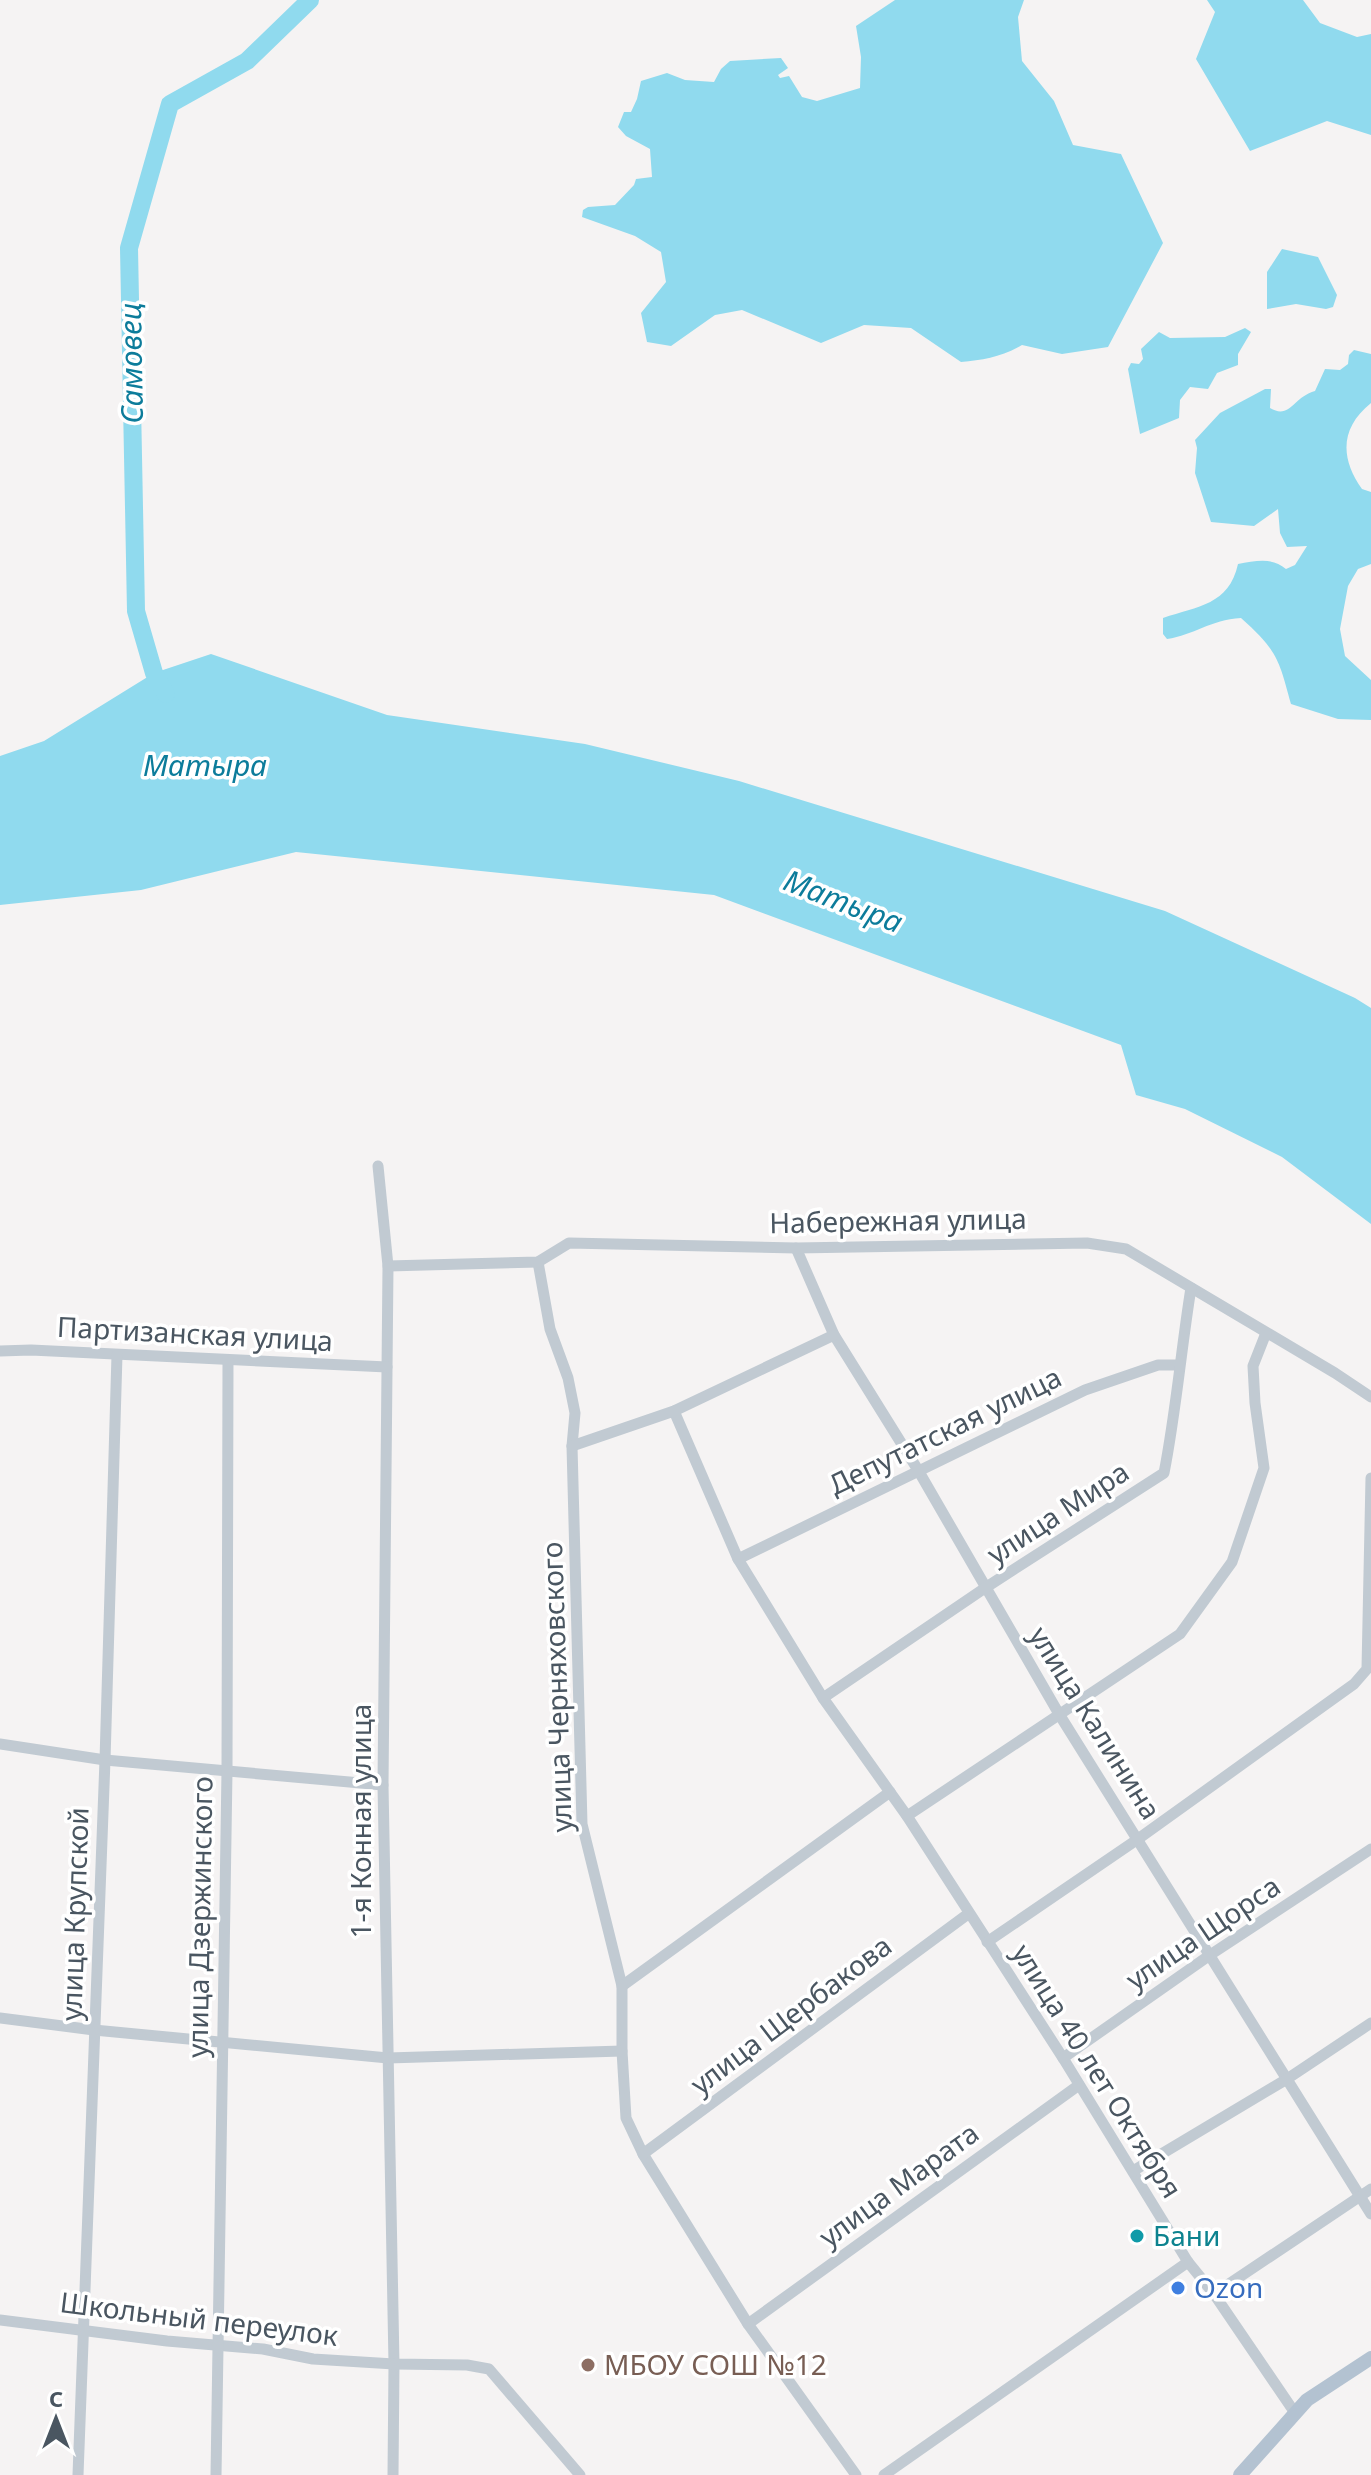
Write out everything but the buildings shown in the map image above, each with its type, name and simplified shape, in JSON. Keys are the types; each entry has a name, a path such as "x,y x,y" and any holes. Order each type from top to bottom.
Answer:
{"main road":[{"path":"1240,2475 1307,2400 1371,2358"}],"street":[{"name":"1-я Конная улица","path":"378,1166 388,1266 383,1785 394,2364 393,2475"},
{"name":"Набережная улица","path":"388,1266 538,1262 569,1243 796,1248 1087,1243 1126,1249 1371,1397"},
{"name":"улица Калинина","path":"796,1248 834,1335 918,1470 1059,1714 1371,2214"},
{"name":"улица Черняховского","path":"538,1262 550,1329 568,1378 575,1413 572,1446 582,1824 622,1986 626,2118 643,2154 748,2324 856,2475"},
{"name":"улица Мира","path":"823,1698 985,1588 1164,1473 1175,1420 1179,1365 1191,1288"},
{"path":"907,1816 1180,1634 1232,1562 1264,1468 1253,1366 1266,1333"},
{"path":"572,1446 674,1411 834,1335"},
{"name":"Партизанская улица","path":"0,1351 387,1367"},
{"name":"улица Крупской","path":"78,2475 117,1355"},
{"name":"улица Дзержинского","path":"216,2475 227,1771 228,1360"},
{"name":"Депутатская улица","path":"738,1559 1085,1390 1158,1365 1179,1365"},
{"name":"улица 40 лет Октября","path":"674,1411 738,1559 823,1698 907,1816 1063,2058 1188,2262 1214,2294 1295,2413"},
{"path":"987,1942 1138,1839 1369,1674 1371,1478"},
{"path":"0,1744 105,1760 383,1785"},
{"path":"622,1986 890,1792"},
{"name":"улица Щорса","path":"1063,2058 1210,1955 1371,1849"},
{"name":"улица Щербакова","path":"643,2154 968,1914"},
{"path":"0,2018 388,2058 622,2051"},
{"path":"1133,2171 1287,2079 1371,2023"},
{"name":"улица Марата","path":"748,2324 1079,2085"},
{"path":"1214,2294 1371,2189"},
{"path":"884,2475 1188,2262"},
{"name":"Школьный переулок","path":"0,2320 216,2344 313,2359 467,2365 489,2369 580,2475"}],"water":[{"path":"895,0 1024,0 1018,17 1022,61 1054,101 1073,145 1121,154 1163,243 1108,347 1062,354 1022,345 992,357 961,362 911,328 864,325 821,343 742,310 715,315 671,346 647,342 641,313 666,282 661,252 635,236 582,217 583,210 588,207 615,205 636,179 652,177 650,149 626,136 618,127 624,112 631,112 641,81 667,73 685,80 714,82 730,61 781,58 788,68 778,75 780,78 789,76 802,97 817,101 860,88 861,57 856,26"},
{"path":"1207,0 1303,0 1320,23 1357,37 1371,34 1371,135 1327,121 1250,151 1196,59 1215,12"},
{"path":"1282,249 1318,257 1337,295 1333,307 1326,309 1296,304 1267,309 1267,272"},
{"path":"1245,328 1251,332 1238,354 1238,365 1217,373 1208,389 1190,387 1180,400 1179,418 1140,434 1128,369 1131,363 1139,364 1143,359 1141,349 1159,332 1170,338 1225,337"},
{"path":"1354,350 1371,354 1371,403 1353,423 1347,455 1362,489 1371,492 1371,564 1358,569 1348,586 1340,629 1345,656 1371,680 1371,720 1338,719 1291,704 1275,656 1241,618 1177,637 1167,639 1163,634 1163,618 1220,596 1234,578 1238,564 1269,561 1286,569 1295,565 1307,546 1287,547 1280,533 1278,509 1254,526 1211,522 1195,473 1195,440 1220,413 1265,389 1271,389 1270,408 1277,411 1287,409 1315,391 1325,369 1340,370 1348,364 1349,355"},
{"name":"Матыра","path":"211,654 387,715 585,744 739,781 1165,911 1355,998 1371,1008 1371,1224 1282,1157 1185,1109 1136,1095 1121,1045 714,895 296,852 141,890 0,905 0,756 44,741 154,673"}],"waterway":[{"name":"Самовец","path":"166,694 154,673 136,611 129,248 170,104 247,61 310,0"}],"place":[{"name":"Бани","path":"1137,2236"},
{"name":"Ozon","path":"1178,2288"},
{"name":"МБОУ СОШ №12","path":"588,2365"}]}
